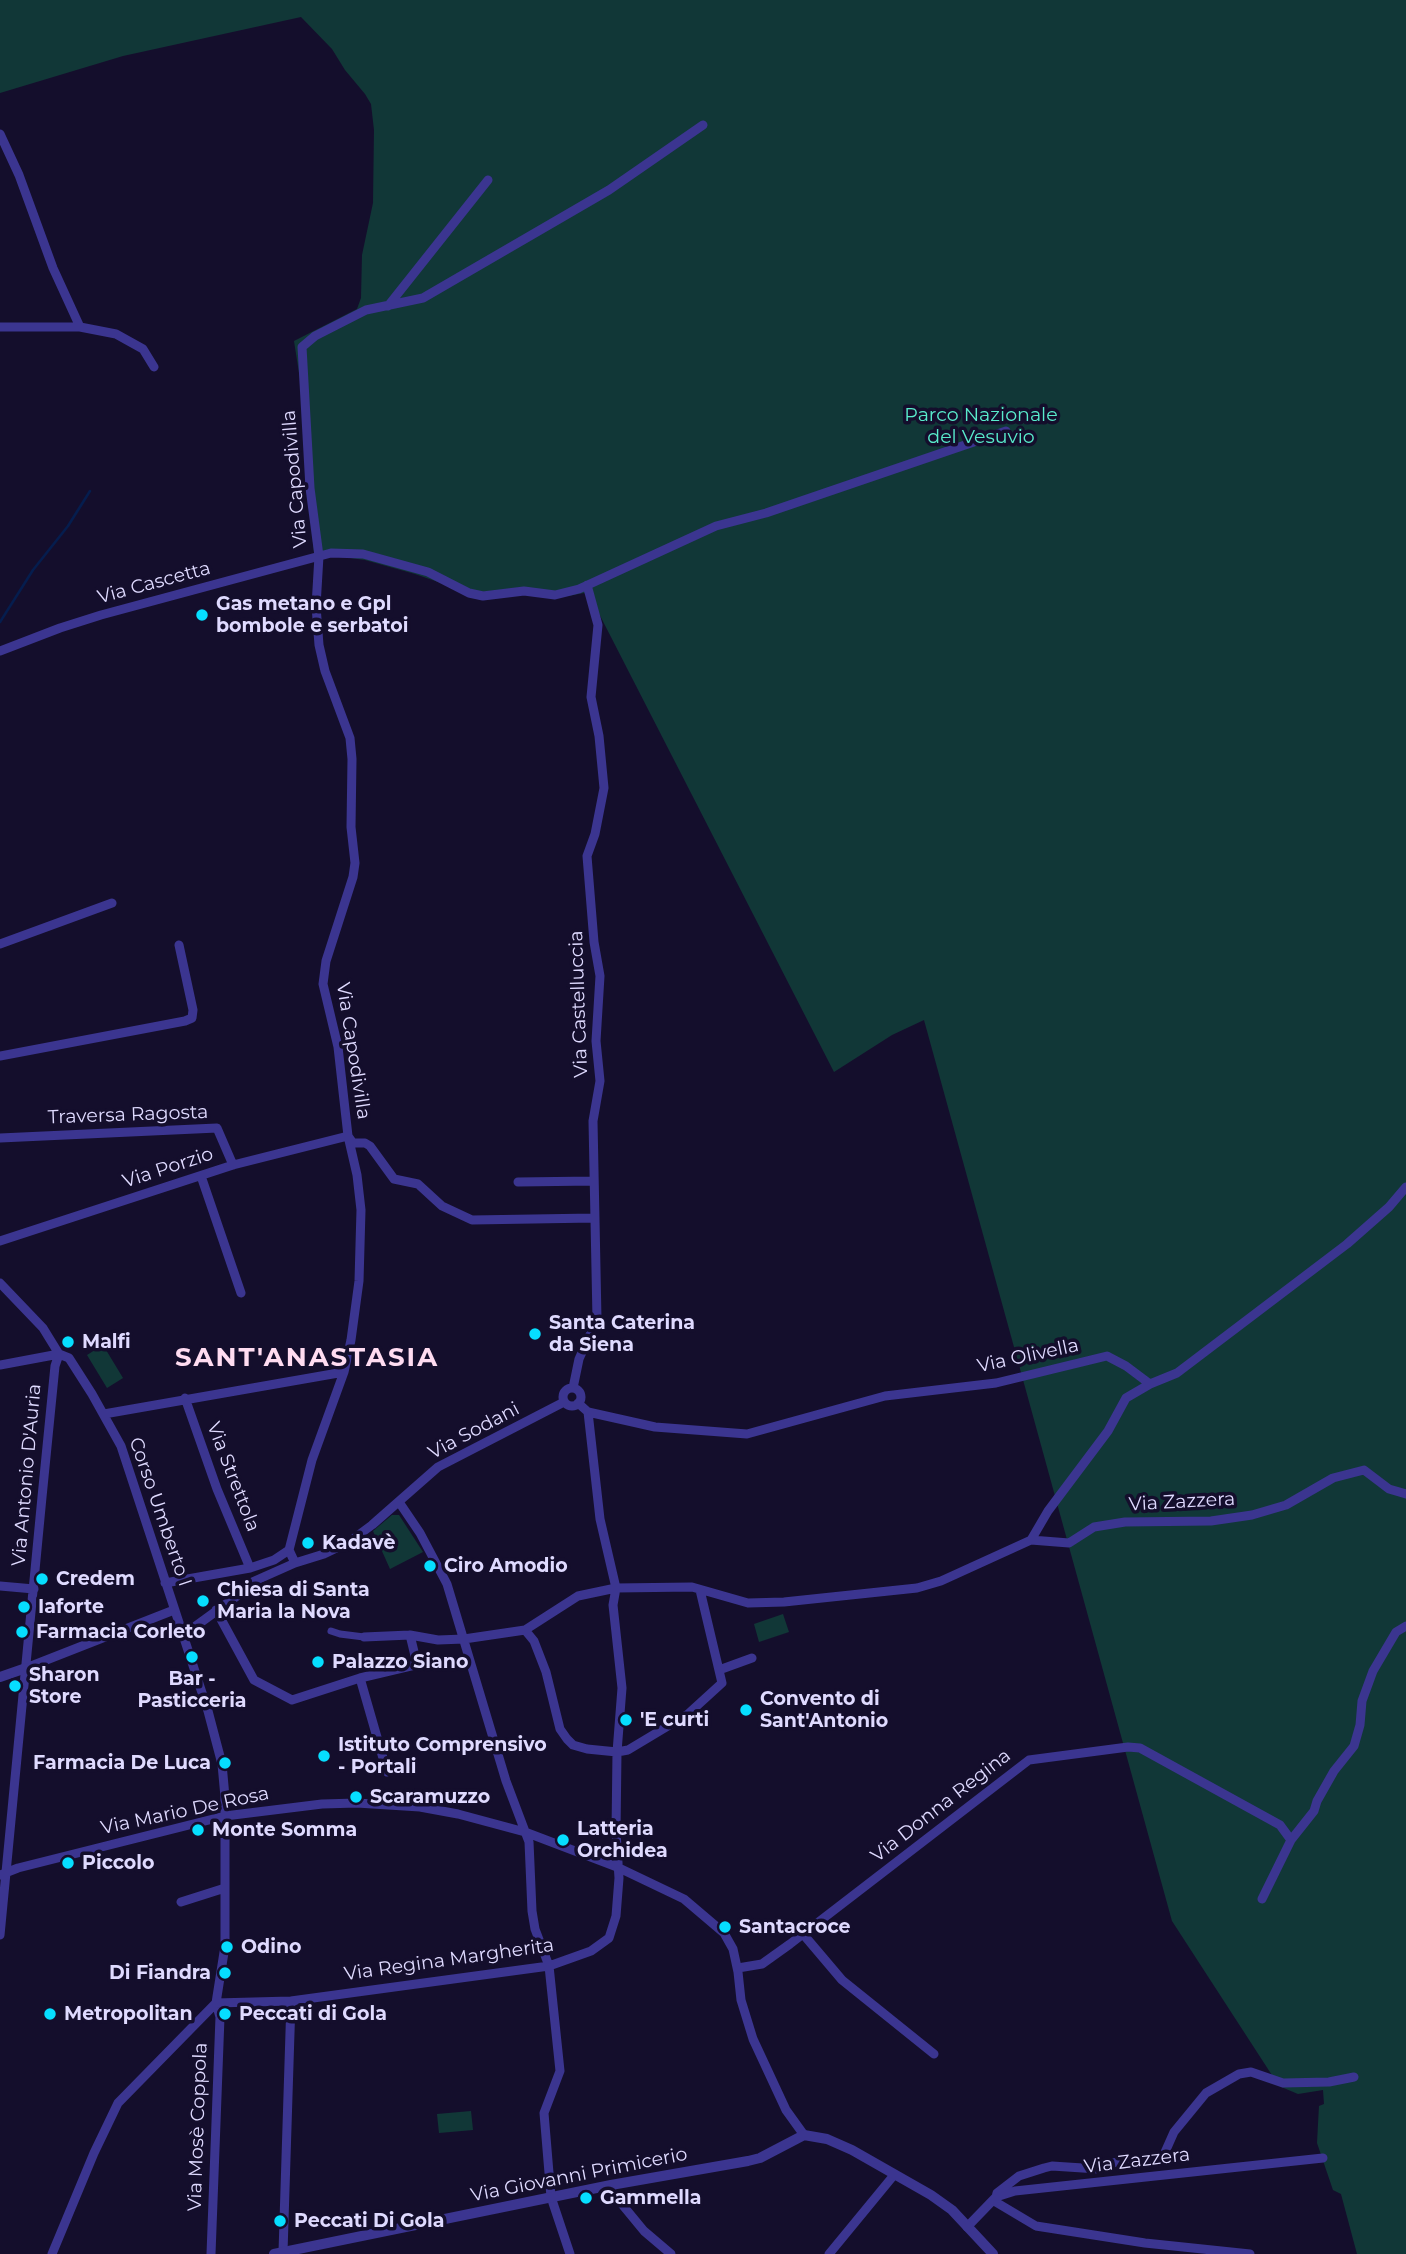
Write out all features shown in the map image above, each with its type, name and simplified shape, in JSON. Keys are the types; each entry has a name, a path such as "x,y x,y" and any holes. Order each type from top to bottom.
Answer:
{"street":[{"path":"388,306 424,298 484,264 541,228 553,224 576,207 609,190 703,125"},
{"path":"0,134 80,327"},
{"path":"388,306 488,180"},
{"name":"Via Capodivilla","path":"289,1550 312,1460 344,1372 353,1330 361,1249 360,1198 355,1160 348,1136 338,1047 326,1003 323,976 333,934 354,877 352,759 350,738 325,671 319,645 316,606 319,556 310,488 302,347 315,336 366,310 388,306"},
{"path":"0,327 80,327 116,334 143,349 154,367"},
{"name":"Via Cascetta","path":"0,651 70,625 331,553 363,554 428,572 469,593 483,596 524,591 555,595 587,585 716,526 766,513 1006,431"},
{"name":"Via Castelluccia","path":"573,1388 579,1359 597,1319 593,1121 600,1081 596,1041 600,976 594,942 587,856 595,834 604,788 598,723 591,697 598,625 587,585"},
{"path":"0,944 112,903"},
{"path":"0,1056 192,1018 193,1010 179,945"},
{"name":"Traversa Ragosta","path":"0,1138 217,1128 233,1165"},
{"path":"348,1136 353,1143 370,1146 394,1179 418,1184 442,1206 472,1220 594,1218"},
{"name":"Via Porzio","path":"0,1241 233,1165 348,1136"},
{"path":"201,1176 241,1293"},
{"path":"518,1182 594,1181"},
{"path":"331,1631 364,1637 410,1635 438,1640 525,1630 585,1594 616,1588 665,1586 700,1590 748,1603 784,1602 917,1588 941,1581 1031,1540 1048,1511 1108,1431 1126,1398 1177,1373 1317,1268 1389,1207 1406,1187"},
{"name":"Corso Umberto I","path":"0,1283 43,1328 59,1354 69,1359 121,1446 208,1711 222,1764 225,1816 225,1946 219,1986"},
{"path":"0,1365 59,1354"},
{"name":"Via Antonio D'Auria","path":"0,1935 3,1874 12,1823 54,1380 59,1354"},
{"name":"Via Olivella","path":"588,1412 655,1427 747,1434 885,1396 996,1383 1107,1356 1150,1384"},
{"path":"104,1414 344,1372"},
{"path":"573,1388 580,1395 578,1403 571,1406 564,1402 565,1391 573,1388"},
{"name":"Via Strettola","path":"185,1398 220,1498 250,1568"},
{"name":"Via Sodani","path":"182,1636 237,1596 250,1583 340,1547 372,1525 438,1467 564,1402"},
{"path":"578,1403 588,1412 600,1519 616,1588 613,1605 622,1703 617,1752 617,1867"},
{"name":"Via Zazzera","path":"1031,1540 1069,1543 1094,1527 1125,1522 1211,1521 1261,1513 1286,1505 1333,1478 1364,1470 1390,1489 1406,1494"},
{"path":"398,1502 420,1533 447,1584 506,1781 530,1842 531,1911 549,1966 560,2071 544,2113 551,2197 570,2254"},
{"path":"165,1583 250,1568 274,1560 289,1550 295,1563"},
{"path":"0,1586 34,1590"},
{"path":"525,1630 534,1641 546,1672 560,1728 567,1739 573,1745 617,1752 628,1750 688,1714 722,1683 700,1590"},
{"path":"0,1677 174,1610"},
{"path":"216,1610 254,1680 292,1700 374,1674 415,1665 410,1635"},
{"path":"1262,1899 1291,1840 1314,1811 1329,1780 1354,1746 1360,1725 1362,1701 1373,1671 1396,1632 1406,1626"},
{"path":"719,1670 752,1658"},
{"path":"360,1678 387,1772"},
{"name":"Via Donna Regina","path":"737,1968 762,1964 1029,1760 1128,1747 1147,1750 1189,1777 1280,1825 1291,1840"},
{"name":"Via Mario De Rosa","path":"3,1874 31,1864 225,1816 323,1804 369,1803 420,1807 525,1832 617,1867 684,1899 724,1933 733,1949 741,2000 753,2039 786,2110 804,2135"},
{"path":"0,1827 12,1823"},
{"name":"Via Regina Margherita","path":"216,2003 291,2001 549,1966 591,1951 609,1938 616,1916 617,1867"},
{"path":"181,1902 225,1888"},
{"path":"803,1934 842,1980 934,2054"},
{"name":"Via Mosè Coppola","path":"211,2254 220,2017 216,2003 219,1986"},
{"path":"278,2253 291,2001"},
{"path":"52,2254 118,2103 216,2003"},
{"path":"967,2227 995,2199 997,2193 1019,2176 1052,2166 1098,2169 1112,2162 1153,2162 1162,2159 1174,2132 1206,2093 1239,2074 1251,2073 1283,2083 1329,2082 1354,2077"},
{"path":"804,2135 827,2139 852,2150 931,2194 952,2210 993,2254"},
{"name":"Via Giovanni Primicerio","path":"278,2253 611,2185 748,2161 760,2158 804,2135"},
{"name":"Via Zazzera","path":"995,2199 1015,2191 1323,2158"},
{"path":"832,2253 894,2175"},
{"path":"611,2185 611,2191 644,2231 671,2254"},
{"path":"995,2199 1036,2226 1145,2243 1250,2254"}],"green space":[{"name":"Parco Nazionale del Vesuvio","path":"0,0 1406,0 1406,2254 1357,2254 1341,2194 1333,2190 1317,2143 1319,2106 1324,2104 1323,2090 1298,2094 1279,2086 1172,1921 924,1020 892,1035 834,1072 591,598 584,593 568,596 467,592 365,560 314,553 302,392 294,341 357,309 361,298 362,255 373,203 374,130 371,104 365,94 332,49 301,17 123,56 0,93"},
{"path":"103,1345 123,1378 107,1388 87,1355"},
{"path":"392,1515 399,1515 423,1552 390,1569 373,1531"},
{"path":"783,1614 789,1632 759,1642 754,1624"},
{"path":"471,2111 473,2130 439,2133 437,2114"}],"waterway":[{"path":"0,622 33,570 68,526 90,491"}],"place":[{"name":"Gas metano e Gpl bombole e serbatoi","path":"202,615"},
{"name":"Santa Caterina da Siena","path":"535,1334"},
{"name":"Malfi","path":"68,1342"},
{"name":"Kadavè","path":"308,1543"},
{"name":"Ciro Amodio","path":"430,1566"},
{"name":"Credem","path":"42,1579"},
{"name":"Chiesa di Santa Maria la Nova","path":"203,1601"},
{"name":"Iaforte","path":"24,1607"},
{"name":"Farmacia Corleto","path":"22,1632"},
{"name":"Bar - Pasticceria","path":"192,1657"},
{"name":"Palazzo Siano","path":"318,1662"},
{"name":"Sharon Store","path":"15,1686"},
{"name":"Convento di Sant'Antonio","path":"746,1710"},
{"name":"'E curti","path":"626,1720"},
{"name":"Istituto Comprensivo - Portali","path":"324,1756"},
{"name":"Farmacia De Luca","path":"225,1763"},
{"name":"Scaramuzzo","path":"356,1797"},
{"name":"Monte Somma","path":"198,1830"},
{"name":"Latteria Orchidea","path":"563,1840"},
{"name":"Piccolo","path":"68,1863"},
{"name":"Santacroce","path":"725,1927"},
{"name":"Odino","path":"227,1947"},
{"name":"Di Fiandra","path":"225,1973"},
{"name":"Metropolitan","path":"50,2014"},
{"name":"Peccati di Gola","path":"225,2014"},
{"name":"Gammella","path":"586,2198"},
{"name":"Peccati Di Gola","path":"280,2221"}],"district":[{"name":"SANT'ANASTASIA","path":"307,1358"}]}
